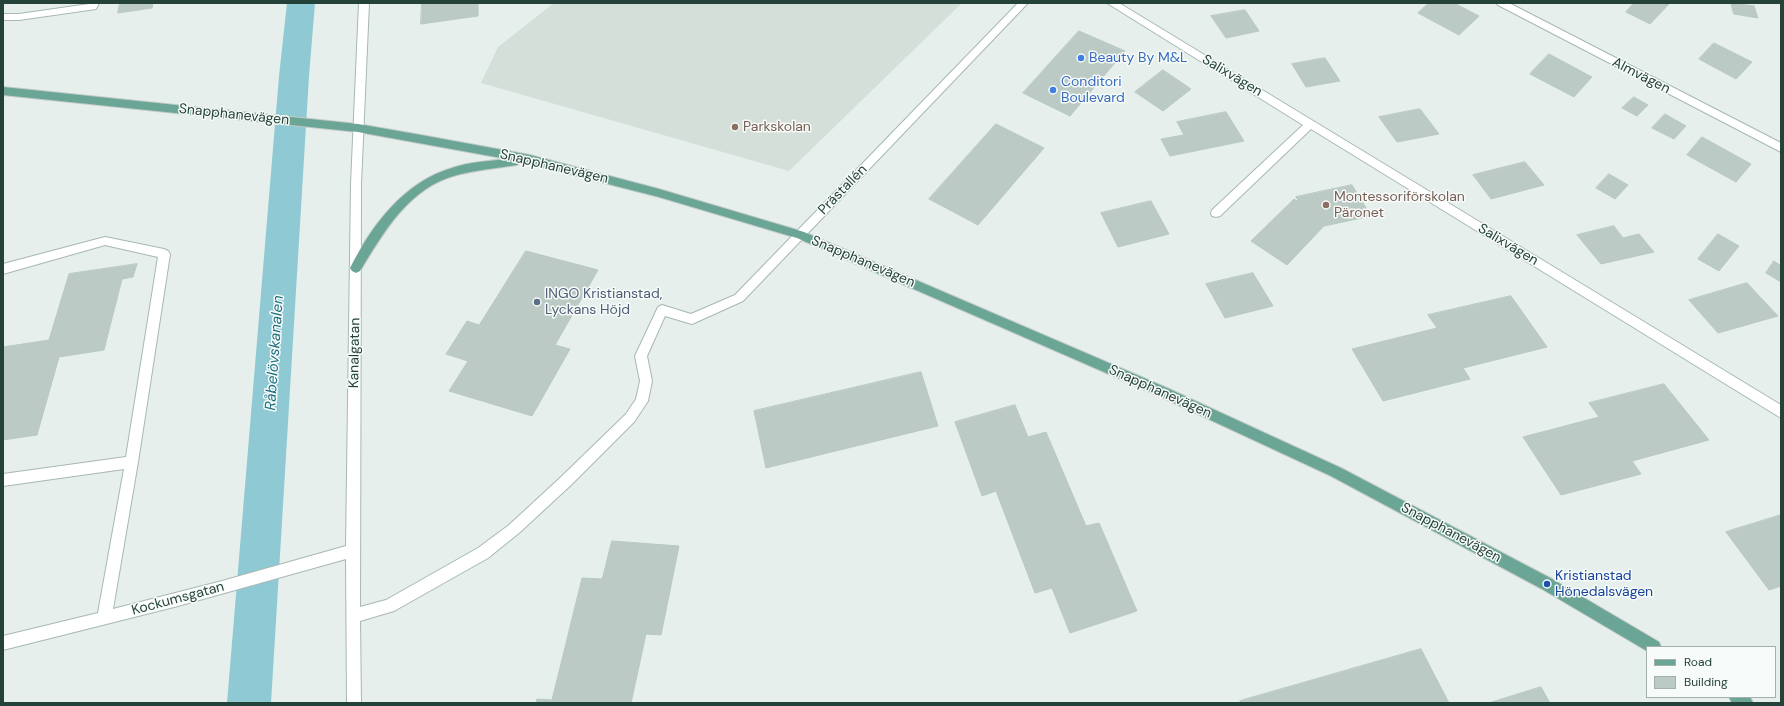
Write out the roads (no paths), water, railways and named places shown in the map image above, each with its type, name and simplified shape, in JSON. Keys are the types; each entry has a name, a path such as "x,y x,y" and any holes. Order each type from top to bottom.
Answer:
{"main road":[{"name":"Snapphanevägen","path":"3,91 358,128 530,159 659,193 800,236 1162,392 1336,472 1547,584 1652,646"},
{"path":"356,268 382,225 406,199 422,185 454,171 530,159"}],"street":[{"path":"3,17 19,17 93,7 94,3"},
{"name":"Kanalgatan","path":"354,703 352,550 356,184 364,3"},
{"name":"Prästallén","path":"353,616 389,606 483,553 514,529 566,482 630,418 642,401 646,381 641,356 662,310 692,319 739,298 1022,3"},
{"name":"Salixvägen","path":"1112,3 1781,412"},
{"name":"Almvägen","path":"1500,3 1781,148"},
{"path":"1216,213 1310,124"},
{"path":"3,269 106,241 164,254 132,462 104,619"},
{"path":"3,480 132,462"},
{"name":"Kockumsgatan","path":"3,644 284,572 352,550"}],"waterway":[{"name":"Råbelövskanalen","path":"249,703 294,76 301,3"}],"place":[{"name":"Beauty By M&L","path":"1081,58"},
{"name":"Conditori Boulevard","path":"1053,90"},
{"name":"Parkskolan","path":"735,127"},
{"name":"Montessoriförskolan Päronet","path":"1326,205"},
{"name":"INGO Kristianstad, Lyckans Höjd","path":"537,302"},
{"name":"Kristianstad Hönedalsvägen","path":"1547,584"}]}
